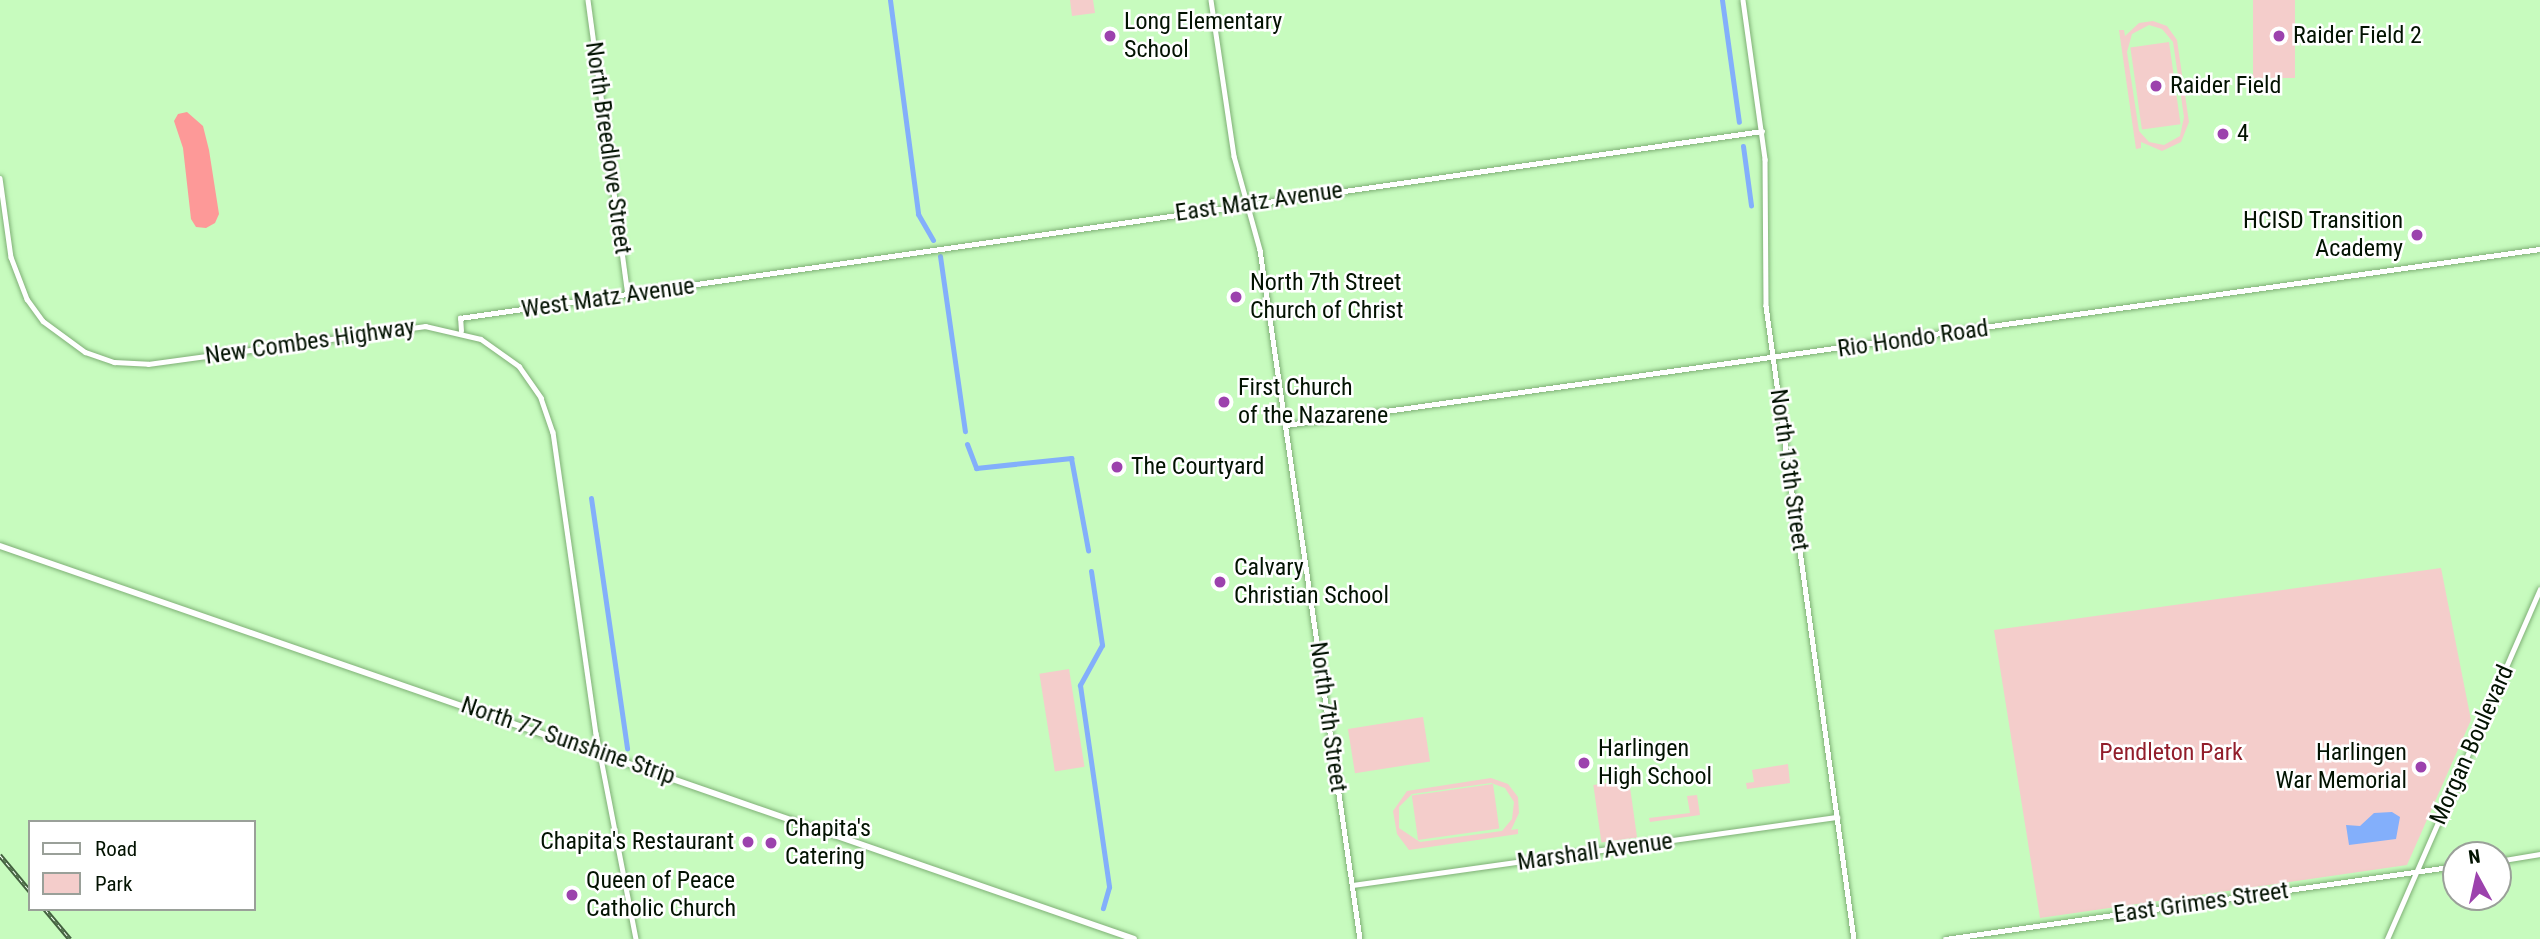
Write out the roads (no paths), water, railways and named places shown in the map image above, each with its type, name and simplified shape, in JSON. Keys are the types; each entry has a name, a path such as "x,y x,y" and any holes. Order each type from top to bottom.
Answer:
{"main road":[{"name":"North 77 Sunshine Strip","path":"0,546 1134,939"},
{"name":"Morgan Boulevard","path":"2387,939 2540,589"}],"street":[{"name":"North Breedlove Street","path":"588,0 628,295"},
{"name":"North 7th Street","path":"1211,0 1234,156 1259,242 1360,939"},
{"name":"North 13th Street","path":"1743,0 1762,131 1767,190 1766,306 1854,939"},
{"name":"East Matz Avenue","path":"757,277 1249,203 1762,131"},
{"name":"New Combes Highway","path":"0,178 11,257 27,299 43,321 85,352 114,362 148,364 413,326 461,331 491,344 519,366 548,414 602,753 636,939"},
{"name":"Rio Hondo Road","path":"1286,425 1773,359 2540,249"},
{"name":"West Matz Avenue","path":"461,331 460,318 757,277"},
{"name":"Marshall Avenue","path":"1353,885 1837,817"},
{"path":"2512,859 2540,855"},
{"name":"East Grimes Street","path":"1945,939 2442,868"}],"water":[{"path":"2392,812 2400,817 2396,839 2349,845 2346,825 2360,826 2374,813"}],"waterway":[{"path":"890,0 918,214 933,240"},
{"path":"1722,0 1739,122"},
{"path":"1743,146 1751,205"},
{"path":"940,256 965,431"},
{"path":"967,444 976,468 1071,458 1088,550"},
{"path":"591,498 627,748"},
{"path":"1091,571 1102,645 1080,685 1109,887 1103,908"}],"railway":[{"path":"0,855 28,889"},
{"path":"47,911 70,939"}],"place":[{"name":"Long Elementary School","path":"1110,36"},
{"name":"Raider Field 2","path":"2279,36"},
{"name":"Raider Field","path":"2156,86"},
{"name":"4","path":"2223,134"},
{"name":"HCISD Transition Academy","path":"2417,235"},
{"name":"North 7th Street Church of Christ","path":"1236,297"},
{"name":"First Church of the Nazarene","path":"1224,402"},
{"name":"The Courtyard","path":"1117,467"},
{"name":"Calvary Christian School","path":"1220,582"},
{"name":"Harlingen High School","path":"1584,763"},
{"name":"Harlingen War Memorial","path":"2421,767"},
{"name":"Chapita's Restaurant","path":"748,842"},
{"name":"Chapita's Catering","path":"771,843"},
{"name":"Queen of Peace Catholic Church","path":"572,895"}],"park label":[{"name":"Pendleton Park","path":"2171,753"}]}
